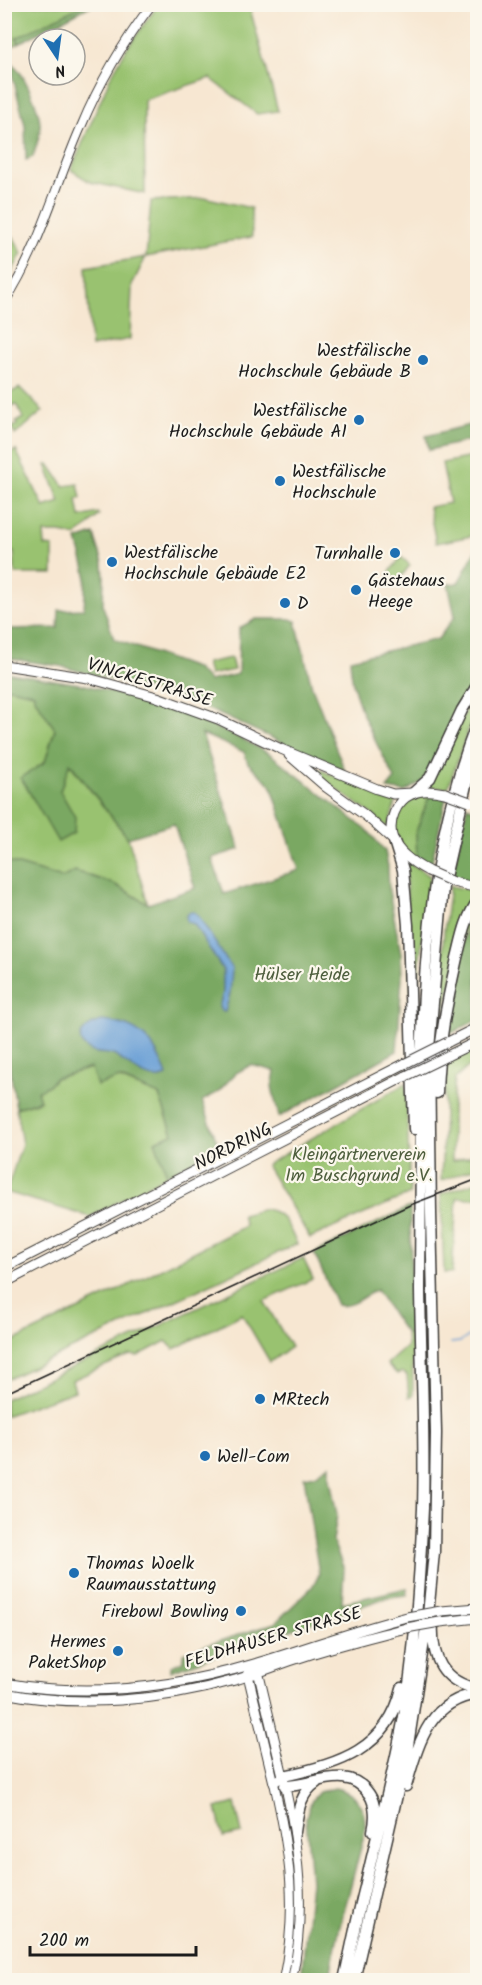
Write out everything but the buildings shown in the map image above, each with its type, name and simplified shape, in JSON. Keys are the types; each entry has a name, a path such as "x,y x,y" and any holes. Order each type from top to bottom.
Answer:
{"highway":[{"path":"413,793 430,778 477,684"},
{"path":"344,1980 364,1887 391,1781 416,1635 423,1506 424,1431 420,1289 420,1050 428,938 435,880 451,801 477,720"},
{"path":"354,1980 407,1752 420,1676 434,1552 436,1433 429,1049 443,886 466,784 477,747"},
{"path":"394,841 403,870 408,925 414,1150 421,1203"},
{"path":"431,1213 437,1079 443,1029 466,922 477,901"},
{"path":"434,1552 436,1573 432,1635 436,1658 446,1673 455,1681 477,1689"},
{"path":"281,1781 342,1760 373,1740 386,1724 399,1700 416,1635"},
{"path":"388,1840 393,1834 415,1756 426,1730 438,1712 452,1701 465,1695 477,1694"},
{"path":"281,1781 296,1786 341,1776 364,1787 375,1809 375,1824 365,1867 364,1887"},
{"path":"295,1832 303,1797 308,1789 322,1779"}],"main road":[{"name":"VINCKESTRASSE","path":"4,665 88,678 157,697 218,719 281,749 389,793 398,795 424,791 445,793 473,804"},
{"name":"VINCKESTRASSE","path":"281,749 331,791 366,816 394,841 410,860 453,882 477,888"},
{"path":"394,841 391,824 394,812 400,803 413,793"},
{"name":"NORDRING","path":"4,1268 477,1027"},
{"name":"NORDRING","path":"4,1283 477,1041"},
{"name":"FELDHAUSER STRASSE","path":"255,1668 361,1629 407,1617 477,1608"},
{"name":"FELDHAUSER STRASSE","path":"4,1683 45,1688 112,1690 171,1683 255,1668 406,1628 477,1618"},
{"path":"255,1668 248,1675 281,1781"},
{"path":"255,1668 281,1781"},
{"name":"FELDHAUSER STRASSE","path":"4,1693 78,1700 112,1700 189,1690 248,1675"}],"street":[{"path":"4,303 23,273 98,87 121,47 152,4"},
{"path":"281,1781 295,1832 300,1878 301,1912 292,1980"},
{"path":"281,1781 285,1835 292,1880 292,1926 283,1980"}],"green space":[{"path":"5,5 86,5 40,27 27,27 27,33 17,38 19,43 5,50"},
{"path":"83,5 92,5 50,27 38,27"},
{"path":"158,5 249,5 278,111 257,114 210,78 144,100 145,194 90,182 71,170 110,78 127,48"},
{"path":"27,33 27,39 19,43 16,38"},
{"path":"12,64 26,82 34,100 40,124 33,157 26,160 25,125 13,78"},
{"path":"208,198 251,208 252,237 146,257 151,201"},
{"path":"5,235 14,238 22,253 5,284"},
{"path":"146,257 132,285 130,339 91,347 86,267"},
{"path":"20,388 43,411 15,435 12,427 23,418 16,404 5,409 5,395"},
{"path":"477,423 477,439 429,450 426,436"},
{"path":"16,450 44,507 60,502 46,465 49,464 64,486 78,484 81,498 77,499 80,517 98,513 99,515 75,536 44,533 45,546 53,547 53,574 15,574 14,552 5,553 5,455"},
{"path":"477,456 477,535 436,543 429,507 450,503 442,463"},
{"path":"94,534 103,563 103,606 114,639 195,668 209,681 238,674 239,628 256,619 296,621 312,687 345,771 188,700 60,666 5,658 4,629 58,628 59,610 84,609 86,573 77,540"},
{"path":"477,548 477,676 423,781 405,792 387,789 395,779 360,706 351,675 350,659 438,639 455,616 448,584 458,583"},
{"path":"401,557 410,565 398,581 388,574"},
{"path":"231,658 234,670 209,675 206,663"},
{"name":"Hülser Heide","path":"4,672 86,685 175,710 270,754 369,832 385,851 389,891 401,953 402,977 397,1051 279,1117 272,1087 275,1071 251,1065 236,1073 217,1093 202,1101 219,1147 167,1175 155,1141 173,1134 159,1095 119,1078 97,1086 91,1068 55,1078 49,1085 37,1091 40,1100 16,1108 5,1036 5,862 62,878 75,871 114,884 148,904 195,888 174,824 128,838 70,763 60,791 75,817 74,833 58,842 21,778 45,762 55,729 34,697 34,693 5,687","holes":["202,734 244,752 248,763 271,785 299,870 224,894 212,858 240,849"]},
{"path":"4,687 34,693 34,697 55,729 45,762 21,778 75,817 60,791 69,763 128,838 148,904 114,884 75,871 62,878 5,862"},
{"path":"477,688 477,704 448,788 427,787"},
{"path":"313,767 396,801 388,828 326,782"},
{"path":"430,794 416,832 417,860 399,841 395,831 395,821 406,804"},
{"path":"430,794 446,798 431,866 417,860 416,832"},
{"path":"467,806 477,810 477,873 469,882 452,876"},
{"path":"405,860 430,876 420,958 414,1048"},
{"path":"450,886 477,891 477,895 472,901 436,1042 444,931"},
{"path":"477,906 477,1020 446,1036 461,953"},
{"path":"477,1049 477,1059 455,1079 452,1109 452,1161 471,1156 477,1147 477,1167 441,1181 446,1063"},
{"path":"92,1068 159,1095 173,1134 155,1141 167,1175 90,1217 6,1192 22,1144 16,1108 40,1101 37,1091 49,1085 55,1078"},
{"name":"Kleingärtnerverein Im Buschgrund e.V.","path":"406,1083 410,1194 310,1238 266,1165"},
{"path":"477,1182 477,1198 457,1198 452,1273 444,1273 441,1194"},
{"path":"410,1207 412,1334 406,1334 376,1290 352,1304 337,1305 314,1253"},
{"path":"265,1209 282,1217 297,1244 5,1380 5,1345 245,1226 242,1215"},
{"path":"303,1258 313,1279 264,1301 291,1347 270,1362 242,1314 174,1349 166,1341 138,1356 130,1355 72,1380 75,1391 5,1416 5,1399"},
{"path":"406,1334 412,1334 413,1396 409,1397 407,1375 402,1372 397,1374 387,1364 407,1346"},
{"path":"330,1465 330,1479 337,1515 333,1542 344,1569 342,1603 407,1588 407,1595 388,1597 171,1671 171,1666 184,1661 183,1653 275,1623 312,1587 319,1574 304,1477 315,1475"},
{"path":"335,1788 351,1794 360,1805 365,1820 364,1836 339,1930 329,1980 301,1980 311,1882 306,1817 312,1800 319,1792"},
{"path":"235,1803 242,1833 223,1837 216,1808"}],"water":[{"path":"190,912 198,915 232,969 230,993 225,1012 219,1007 223,993 223,970 194,924 187,922 186,916"},
{"path":"102,1021 127,1026 145,1037 157,1053 167,1076 152,1078 145,1076 113,1055 94,1052 84,1047 81,1042 82,1033 90,1025"}],"waterway":[{"path":"451,1343 460,1342 478,1330"}],"railway":[{"path":"4,1394 410,1205 478,1179"}],"place":[{"name":"Westfälische Hochschule Gebäude B","path":"423,360"},
{"name":"Westfälische Hochschule Gebäude A1","path":"359,420"},
{"name":"Westfälische Hochschule","path":"280,481"},
{"name":"Turnhalle","path":"395,553"},
{"name":"Westfälische Hochschule Gebäude E2","path":"112,562"},
{"name":"Gästehaus Heege","path":"356,590"},
{"name":"D","path":"285,603"},
{"name":"MRtech","path":"260,1399"},
{"name":"Well-Com","path":"205,1456"},
{"name":"Thomas Woelk Raumausstattung","path":"74,1573"},
{"name":"Firebowl Bowling","path":"241,1611"},
{"name":"Hermes PaketShop","path":"118,1651"}]}
